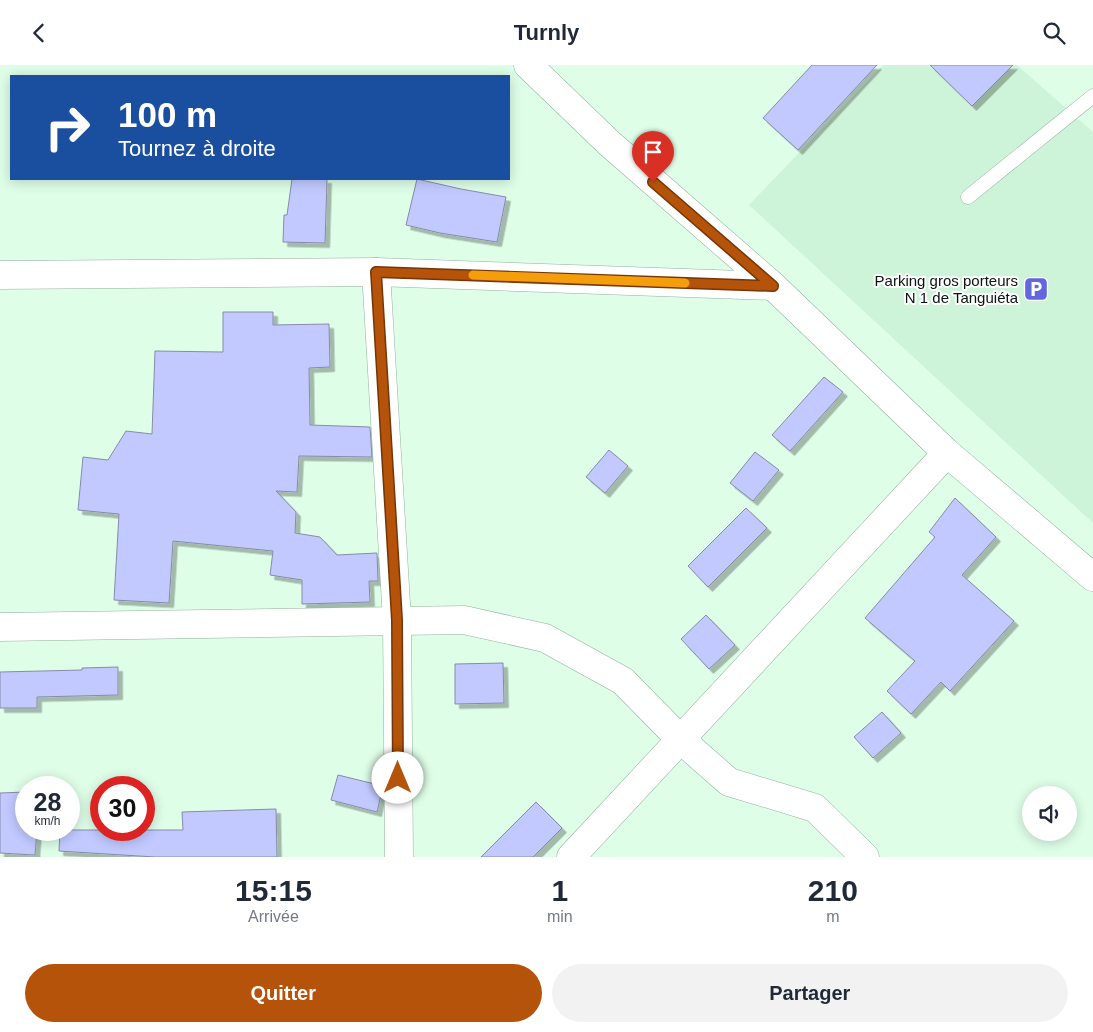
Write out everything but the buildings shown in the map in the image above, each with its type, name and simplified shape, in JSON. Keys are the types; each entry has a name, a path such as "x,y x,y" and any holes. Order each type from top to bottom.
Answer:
{"street":[{"path":"528,65 609,143 773,286 947,453 1093,577"},
{"path":"0,275 376,272 773,286"},
{"path":"376,272 397,620 399,857"},
{"path":"571,857 947,453"},
{"path":"0,627 464,620 545,638 623,681 680,739 729,782 816,808 865,857"}],"lane":[{"path":"968,197 1093,96"}],"shaded area":[{"path":"883,65 1017,65 1093,132 1093,523 749,205"}],"slow traffic":[{"path":"473,275 685,283"}],"place":[{"name":"Parking gros porteurs N 1 de Tanguiéta","path":"1036,289"}],"route":[{"path":"398,778 397,620 376,272 773,286 653,182"}]}
